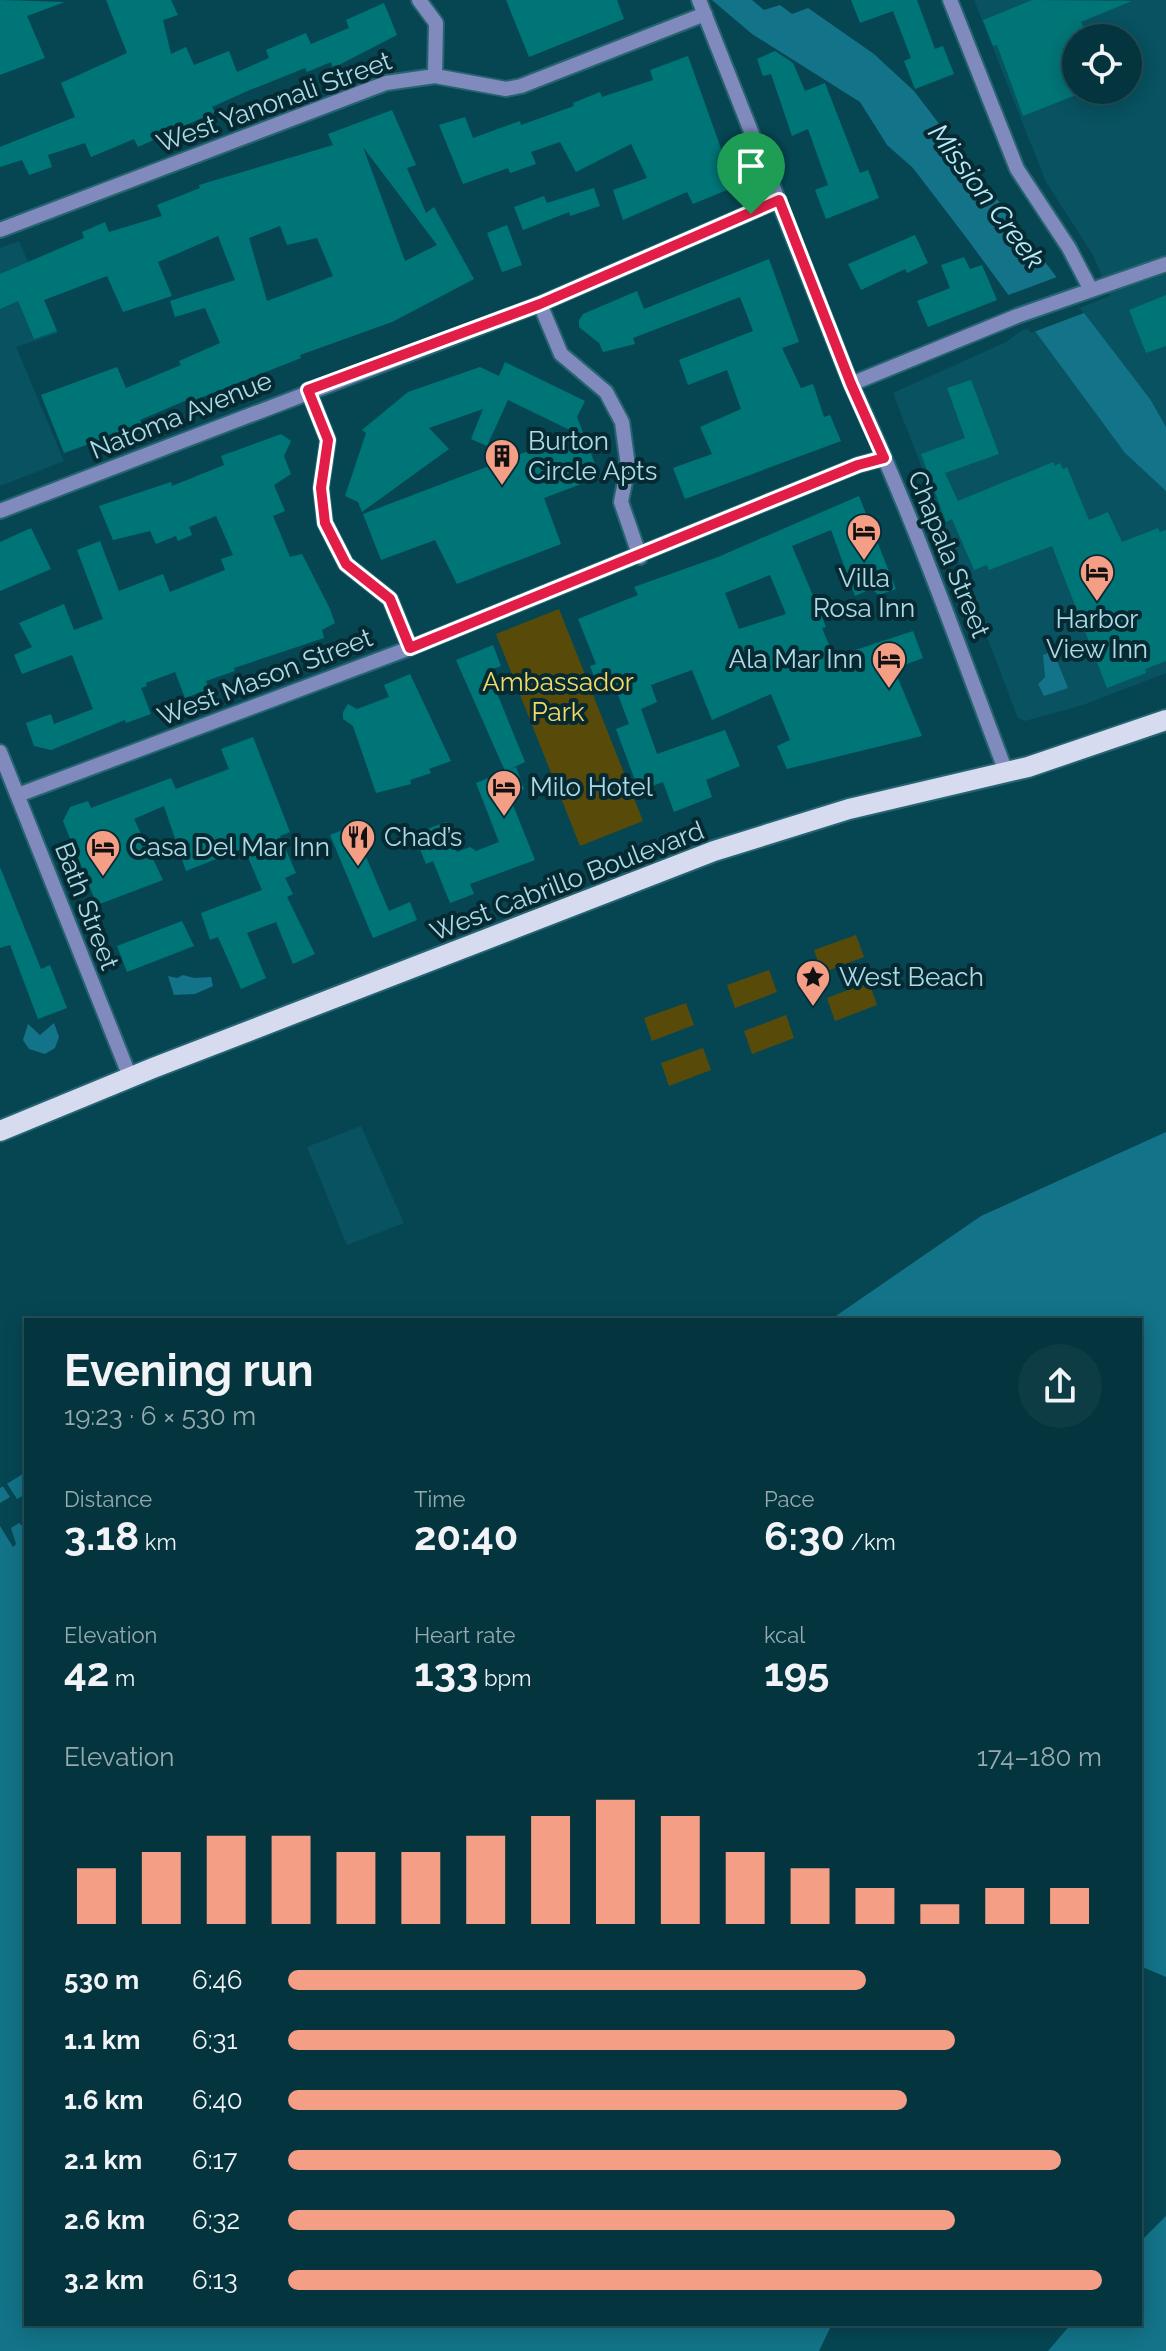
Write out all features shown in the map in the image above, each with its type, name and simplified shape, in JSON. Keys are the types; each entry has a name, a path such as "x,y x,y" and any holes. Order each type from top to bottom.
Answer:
{"main road":[{"name":"West Cabrillo Boulevard","path":"0,1131 130,1077 776,829 1006,772 1166,720"}],"street":[{"path":"419,0 436,23 435,76"},
{"path":"950,0 1017,169 1069,248 1091,290"},
{"name":"West Yanonali Street","path":"0,230 386,83 435,76 506,89 521,86 702,7"},
{"name":"Chapala Street","path":"702,7 851,384 884,458 1006,772"},
{"name":"Natoma Avenue","path":"0,511 308,390 540,304 779,200"},
{"path":"851,384 1017,316 1166,264"},
{"path":"540,304 561,354 598,384 622,422 628,466 621,502 640,557"},
{"path":"308,390 328,440 321,488 325,523 346,564 390,599 410,648"},
{"name":"West Mason Street","path":"18,795 410,648 640,557 858,465 884,458"},
{"name":"Bath Street","path":"0,752 130,1077"}],"shaded area":[{"path":"974,0 1166,0 1166,673 1083,705 1025,721 1018,718 893,393 1006,342 1021,331 1110,296 1093,255 1046,182"},
{"path":"19,241 58,333 16,347 64,461 0,486 0,248"},
{"path":"361,1126 404,1223 347,1245 307,1147"}],"green space":[{"name":"Ambassador Park","path":"559,609 643,821 580,846 496,634"},
{"path":"856,935 864,957 822,973 814,950"},
{"path":"769,970 777,992 735,1008 727,985"},
{"path":"869,982 877,1005 835,1021 827,998"},
{"path":"686,1003 694,1025 652,1041 644,1018"},
{"path":"786,1015 794,1038 752,1054 744,1031"},
{"path":"703,1048 711,1070 669,1086 661,1063"}],"water":[{"name":"Mission Creek","path":"712,0 752,0 764,10 780,5 792,14 808,8 874,54 914,91 1150,399 1166,427 1166,491 1125,453 913,168 887,145 860,102 752,34"},
{"path":"1053,651 1068,688 1044,696 1038,684 1045,677 1043,655"},
{"path":"183,975 211,977 213,986 195,994 174,995 168,976 177,978"},
{"path":"54,1023 59,1037 55,1048 45,1054 29,1049 23,1040 28,1024 40,1035"},
{"path":"1166,1132 1166,1977 1142,1967 1142,1318 833,1318 981,1216"},
{"path":"24,1473 24,2326 831,2326 819,2351 0,2351 0,1488"},
{"path":"1166,2216 1166,2351 1048,2351 1069,2326 1142,2326 1142,2240"}],"pier":[{"path":"1057,277 1084,313 1031,333 1003,297"},
{"path":"6,1482 17,1499 24,1495 24,1527 19,1523 11,1528 16,1544 13,1547 0,1526 0,1503 10,1497 2,1485"}],"building":[{"path":"0,0 65,2 27,16 45,58 0,75"},
{"path":"106,0 171,0 178,15 163,20 171,54 186,47 194,65 229,51 237,72 269,58 266,50 306,33 311,44 349,28 346,20 384,3 397,35 333,68 331,62 307,72 305,68 245,92 212,107 215,112 138,147 134,139 91,157 85,143 48,155 52,167 29,175 22,160 0,167 0,147 75,117 61,83 127,53"},
{"path":"506,0 617,0 624,19 529,57"},
{"path":"851,0 917,0 935,49 943,46 954,74 915,89 904,61 911,58 893,11 860,23"},
{"path":"1032,0 1132,1 1082,24 1062,24 1062,101 1023,116 997,45 993,46 983,20"},
{"path":"775,51 793,63 805,91 825,83 860,173 868,170 879,198 826,219 815,190 828,185 808,129 792,136 771,74 763,76 757,59"},
{"path":"688,56 724,157 739,185 693,204 687,192 623,220 613,190 647,178 631,144 576,172 560,142 531,152 536,164 510,173 508,168 463,184 439,125 465,117 473,138 520,121 521,125 574,106 573,103 600,92 602,97 653,80 650,70"},
{"path":"392,110 416,165 407,168 426,213 434,207 474,279 392,322 300,355 301,358 195,400 194,397 140,420 142,425 64,453 41,395 117,367 126,388 181,365 179,361 220,343 205,308 175,317 170,301 235,280 218,236 158,262 172,296 123,312 107,276 44,300 57,331 34,339 18,301 0,309 0,274 84,238 82,232 105,222 109,232 162,216 157,205 200,188 199,185 333,145 328,134","holes":["363,147 428,233 437,245 405,261","280,226 287,245 317,238 333,276 267,301 249,238"]},
{"path":"594,188 600,206 570,216 569,212 523,230 514,207 544,196 547,203"},
{"path":"507,225 522,265 502,272 487,233"},
{"path":"915,235 928,263 907,273 905,269 861,290 848,264"},
{"path":"964,257 970,269 982,265 997,300 928,327 917,301 950,288 941,265"},
{"path":"769,259 799,342 782,348 801,388 813,384 824,417 830,415 841,441 685,499 673,468 712,454 700,427 741,409 727,370 688,385 679,360 753,331 740,297 633,338 635,344 603,352 599,343 579,327 579,320 583,314 637,291 644,309"},
{"path":"1166,295 1166,346 1146,353 1129,310"},
{"path":"505,362 585,401 577,417 600,477 544,498 561,544 457,584 435,540 381,560 363,514 576,433 508,400 487,446 471,439 483,409 429,428 449,449 362,512 358,502 345,496 366,433 362,430 408,392 480,367 499,376"},
{"path":"971,380 999,454 945,473 958,501 1053,462 1055,466 1060,463 1063,469 1067,467 1089,520 1108,512 1122,542 1158,528 1160,532 1166,530 1166,661 1145,669 1146,673 1107,688 1052,546 989,570 987,565 974,570 952,519 946,522 921,454 965,438 947,388"},
{"path":"281,434 291,441 284,456 291,474 274,485 285,511 273,516 290,557 302,554 329,607 335,623 322,630 324,638 234,668 235,671 206,681 209,689 185,698 175,672 141,688 151,714 126,723 125,720 51,750 34,746 26,723 51,714 54,724 93,709 72,655 22,674 14,655 32,647 19,623 64,604 74,630 103,619 77,550 100,541 119,591 163,574 170,592 225,570 221,559 233,555 216,516 189,527 192,535 178,541 176,536 156,544 150,531 113,540 99,506 171,482 172,486 224,465 221,456"},
{"path":"859,496 896,589 879,595 871,589 855,596 831,530 792,546 826,627 822,628 834,657 913,631 923,658 894,669 922,736 787,769 777,746 790,740 771,694 712,720 692,670 651,685 657,702 641,709 657,754 725,730 740,766 706,780 712,797 674,812 663,782 639,791 616,729 629,724 615,687 600,692 590,666 596,664 578,619 638,595 634,587 718,557","holes":["770,575 786,614 739,629 725,593"]},
{"path":"31,528 51,569 0,591 0,542"},
{"path":"493,645 501,666 488,671 525,762 508,770 516,767 524,789 509,795 535,860 470,884 474,894 450,903 433,861 426,864 414,834 446,822 457,852 470,847 476,851 499,842 476,783 505,771 456,660"},
{"path":"410,674 451,761 429,769 431,773 410,780 411,784 376,793 353,726 343,719 343,712 348,704 357,709 389,697 384,685"},
{"path":"253,737 290,832 280,836 296,873 285,878 293,894 287,897 315,954 293,964 276,922 247,933 266,978 241,989 218,937 210,940 201,913 262,890 244,848 186,871 164,806 134,819 163,880 97,905 63,821 70,807 88,801 91,808 171,778 176,789 229,769 221,749"},
{"name":"Chad’s","path":"353,826 389,911 410,902 417,920 373,938 330,835"},
{"path":"0,867 41,969 50,965 67,1008 38,1019 10,945 0,948"},
{"path":"182,921 194,946 127,972 117,946"}],"place":[{"name":"Burton Circle Apts","path":"502,487"},
{"name":"Villa Rosa Inn","path":"864,562"},
{"name":"Harbor View Inn","path":"1097,603"},
{"name":"Ala Mar Inn","path":"889,690"},
{"name":"Milo Hotel","path":"504,818"},
{"name":"Chad’s","path":"358,868"},
{"name":"Casa Del Mar Inn","path":"103,878"},
{"name":"West Beach","path":"813,1008"}],"route":[{"path":"779,200 851,384 884,458 858,465 640,557 410,648 390,599 346,564 325,523 321,488 328,440 308,390 540,304 751,214 779,200"}]}
